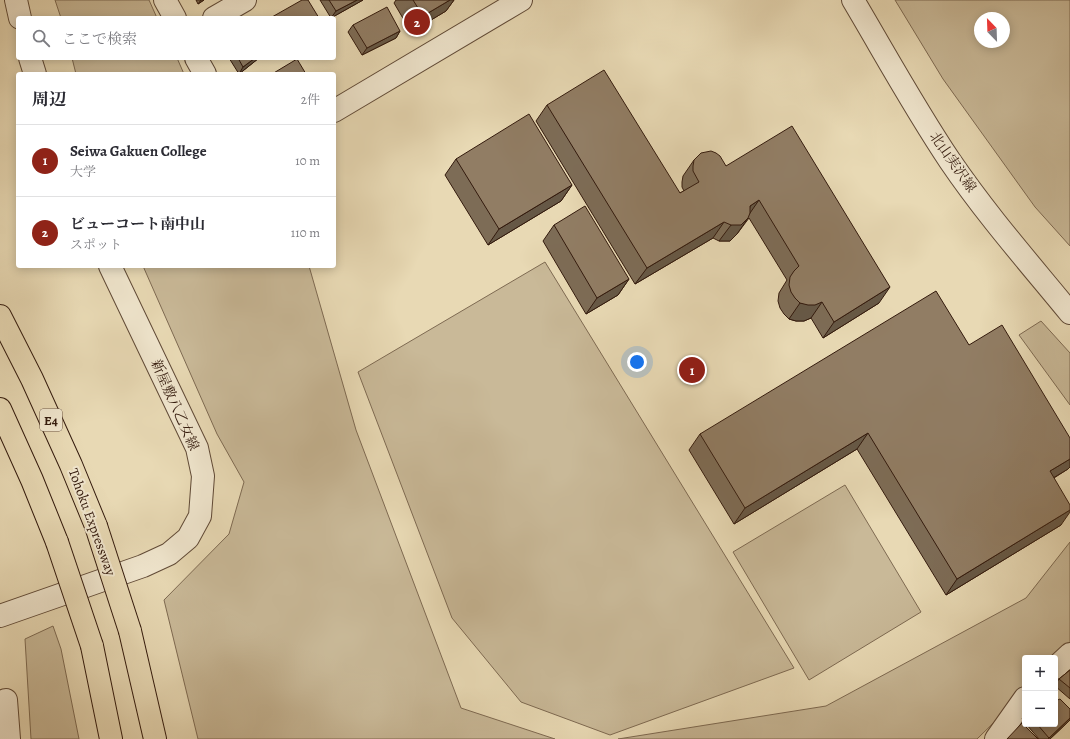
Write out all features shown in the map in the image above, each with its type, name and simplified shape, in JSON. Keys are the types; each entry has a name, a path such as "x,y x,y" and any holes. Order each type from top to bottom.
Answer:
{"highway":[{"name":"Tohoku Expressway","path":"0,316 36,386 96,526 130,631 155,739"},
{"path":"0,409 32,480 57,542 92,646 111,739"}],"street":[{"path":"16,0 20,16"},
{"path":"165,0 174,16"},
{"path":"217,16 245,0"},
{"path":"336,110 521,0"},
{"name":"北山実沢線","path":"853,0 921,116 951,161 994,221 1070,313"},
{"path":"31,60 34,72"},
{"path":"197,60 204,72"},
{"name":"新屋敷八乙女線","path":"0,616 143,566 168,554 188,538 200,516 203,476 197,448 111,268"},
{"path":"1058,665 1070,654"},
{"path":"0,702 6,700 9,739"},
{"path":"996,739 1022,702"}],"shaded area":[{"path":"55,0 149,0 156,16 60,16"},
{"path":"895,0 1070,0 1070,246 1035,207 943,79"},
{"path":"72,60 178,60 183,72 76,72"},
{"path":"545,262 794,668 610,735 521,702 452,618 358,372"},
{"path":"144,268 310,268 356,430 461,708 555,739 198,739 164,600 229,534 244,482 217,434"},
{"path":"1041,321 1070,353 1070,405 1019,335"},
{"path":"845,485 921,612 809,680 733,552"},
{"path":"1070,542 1070,647 1058,656 1022,655 1022,695 977,739 618,739 826,706 1026,598"},
{"path":"53,626 61,649 79,739 31,739 25,639"}],"building":[{"path":"302,0 308,0 318,16 274,16"},
{"path":"329,0 357,0 336,11"},
{"path":"413,0 450,0 423,16"},
{"path":"387,7 400,31 367,48 353,25"},
{"path":"239,60 252,60 243,67"},
{"path":"298,60 305,72 275,72"},
{"path":"604,70 680,193 699,182 693,171 693,166 694,160 701,153 711,151 716,153 720,156 726,166 792,126 890,287 834,322 822,302 815,305 800,303 791,292 789,285 790,277 799,266 759,200 750,206 748,218 741,225 731,225 724,222 647,268 547,105"},
{"path":"529,114 572,185 499,229 456,159"},
{"path":"585,206 629,279 597,298 554,225"},
{"path":"936,291 969,345 1002,325 1070,438 1070,459 1050,471 1070,505 1070,510 957,579 868,433 745,508 700,434"},
{"path":"1070,670 1070,688 1059,679"},
{"path":"1060,699 1070,709 1070,718 1049,738 1040,727 1058,727 1058,700"},
{"path":"1022,723 1022,727 1026,727 1038,739 1007,739"}],"place":[{"name":"ビューコート南中山","path":"417,22"},
{"name":"Seiwa Gakuen College","path":"692,370"}]}
